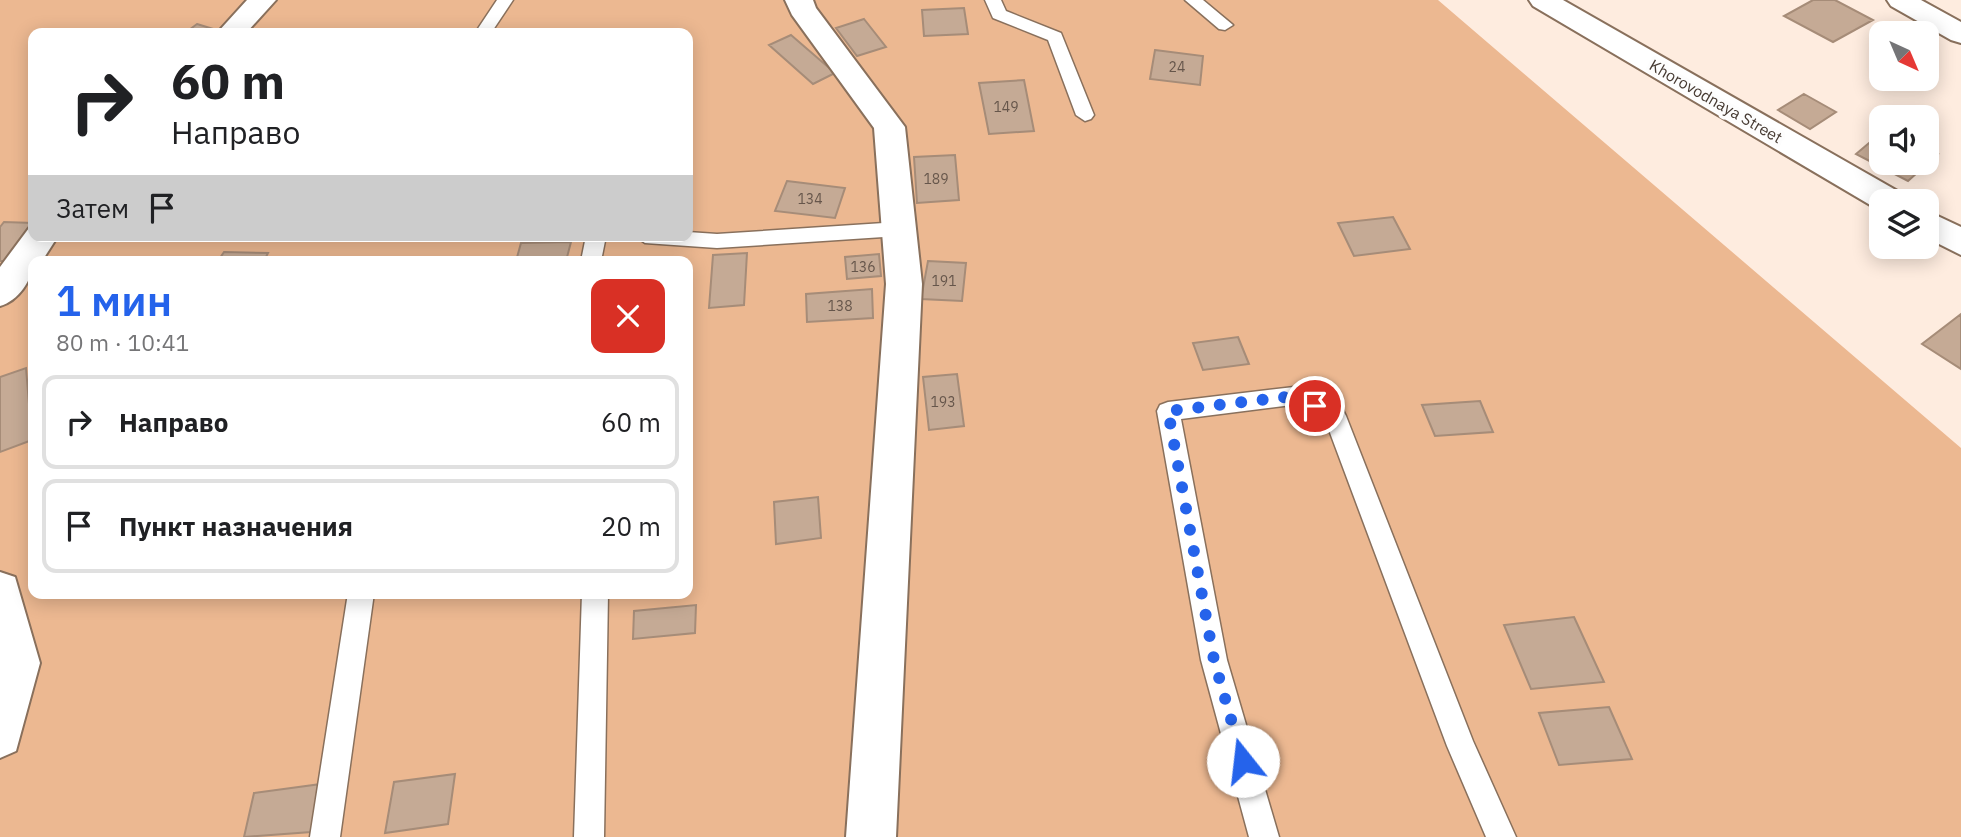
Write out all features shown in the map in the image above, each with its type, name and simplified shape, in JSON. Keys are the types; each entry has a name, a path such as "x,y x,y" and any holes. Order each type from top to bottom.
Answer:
{"street":[{"path":"236,28 262,0"},
{"path":"799,0 802,9 889,127 904,284 871,837"},
{"name":"Khorovodnaya Street","path":"1543,0 1869,189"},
{"path":"1901,0 1961,34"},
{"path":"1939,230 1961,243"},
{"path":"0,293 37,242"},
{"path":"0,591 18,663 0,735"}],"lane":[{"path":"486,28 505,0"},
{"path":"993,0 999,14 1055,37 1085,115"},
{"path":"1193,0 1225,25"},
{"path":"693,239 718,241 899,229"},
{"path":"1264,837 1214,660 1168,411 1294,396 1335,416 1461,746 1501,837"},
{"path":"325,837 360,599"},
{"path":"589,837 595,599"}],"shaded area":[{"path":"0,0 1438,0 1961,448 1961,837 0,837"}],"building":[{"path":"1813,0 1835,0 1873,20 1833,42 1784,16"},
{"path":"964,8 968,34 924,36 922,10"},
{"path":"864,19 886,47 857,56 836,28"},
{"path":"197,24 210,28 192,28"},
{"path":"791,35 835,73 813,84 769,45"},
{"path":"1155,50 1203,56 1200,85 1150,79"},
{"path":"1024,80 1034,131 989,134 979,83"},
{"path":"1804,94 1836,112 1810,129 1778,110"},
{"path":"1869,143 1869,161 1856,154"},
{"path":"955,155 959,200 917,203 914,157"},
{"path":"1896,175 1915,175 1908,181"},
{"path":"787,181 845,188 835,218 775,211"},
{"path":"1393,217 1410,249 1354,256 1338,223"},
{"path":"4,222 28,223 28,238 10,261 0,261 0,227"},
{"path":"571,242 567,256 517,256 521,243"},
{"path":"224,252 268,253 266,256 221,256"},
{"path":"747,253 744,305 709,308 713,255"},
{"path":"879,254 881,276 847,279 845,257"},
{"path":"928,261 966,263 962,301 921,299"},
{"path":"872,289 873,318 807,322 806,294"},
{"path":"1961,314 1961,369 1922,344"},
{"path":"1238,337 1249,364 1203,370 1193,343"},
{"path":"26,368 28,442 0,452 0,377"},
{"path":"957,374 964,426 929,430 923,377"},
{"path":"1480,401 1493,432 1435,436 1422,405"},
{"path":"818,497 821,538 776,544 774,502"},
{"path":"696,605 695,633 633,639 634,611"},
{"path":"1574,617 1604,682 1531,689 1504,625"},
{"path":"1609,707 1632,759 1559,765 1539,713"},
{"path":"455,774 448,824 385,833 394,782"},
{"path":"321,784 311,832 244,837 254,793"}],"route":[{"path":"1243,761 1214,660 1168,411 1294,396 1315,406"}]}
